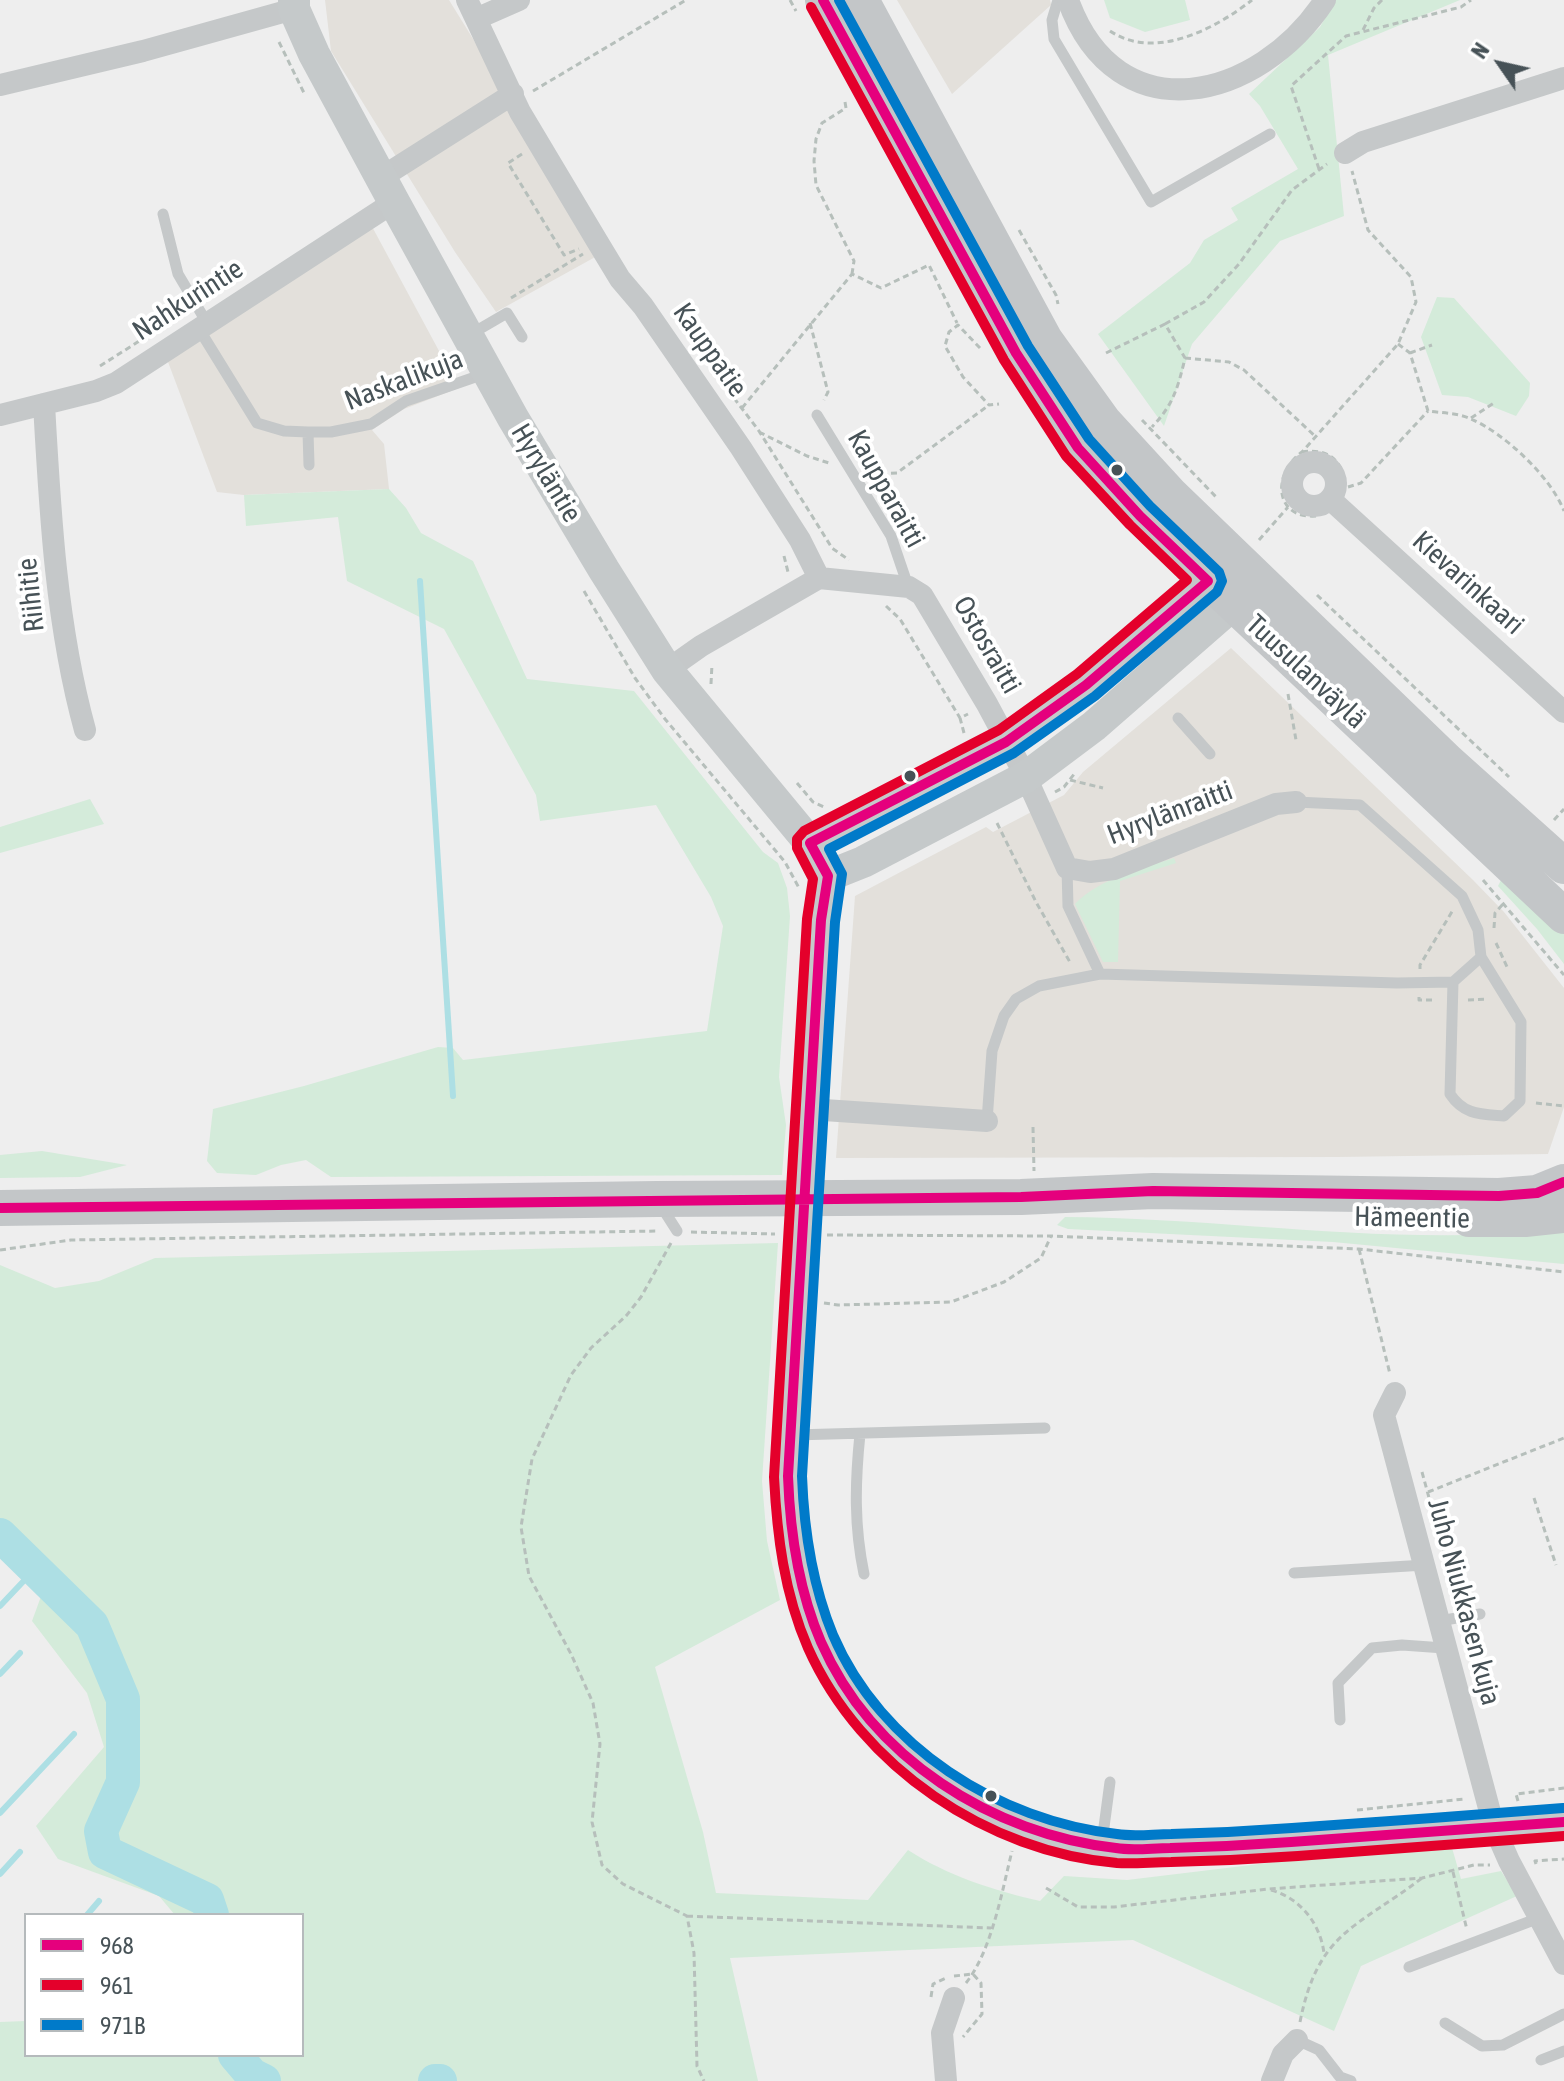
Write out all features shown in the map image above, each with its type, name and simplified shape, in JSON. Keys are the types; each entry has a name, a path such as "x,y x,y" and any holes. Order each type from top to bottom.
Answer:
{"main road":[{"name":"Tuusulanväylä","path":"861,0 1045,340 1104,422 1136,460 1247,548 1261,581 1448,762 1564,866"},
{"name":"Tuusulanväylä","path":"810,6 1016,353 1078,448 1140,516 1564,916"},
{"name":"Hämeentie","path":"0,1208 657,1199 1027,1188 1499,1196 1537,1193 1564,1182"},
{"name":"Hämeentie","path":"1027,1188 1198,1213 1454,1219 1525,1219 1564,1215"}],"street":[{"path":"472,9 519,0"},
{"path":"1068,0 1077,24 1107,65 1124,77 1169,90 1216,84 1275,55 1295,38 1325,0"},
{"path":"0,85 143,51 294,4"},
{"name":"Hyryläntie","path":"294,4 314,54 487,373 604,570 667,670 810,843 828,876"},
{"name":"Kauppatie","path":"472,9 520,112 620,279 643,306 725,425 800,540 819,578"},
{"path":"1345,153 1363,142 1564,78"},
{"name":"Nahkurintie","path":"0,415 116,383 203,326 513,94"},
{"name":"Riihitie","path":"44,404 60,603 71,681 85,730"},
{"name":"Kievarinkaari","path":"1338,497 1564,712"},
{"path":"1247,548 1221,592 1094,726 1026,777 863,862 828,876 821,920 807,1142 806,1287 789,1435 790,1523 799,1577 821,1642 855,1702 901,1752 952,1792 1035,1831 1119,1849 1229,1847 1564,1822"},
{"path":"667,670 701,646 819,578 909,587"},
{"path":"810,843 1006,742 1221,592 1261,581"},
{"name":"Ostosraitti","path":"909,587 922,595 1026,777"},
{"path":"1026,777 1067,868"},
{"name":"Hyrylänraitti","path":"1067,868 1090,872 1114,869 1276,804 1296,802"},
{"path":"809,1109 987,1121"},
{"name":"Juho Niukkasen kuja","path":"1395,1393 1384,1415 1485,1796 1510,1826 1509,1861 1564,1964"},
{"path":"946,2081 942,2033 954,1998"},
{"path":"1272,2081 1283,2054 1297,2040"}],"lane":[{"path":"1058,0 1052,20 1054,39 1151,202 1270,134"},
{"name":"Naskalikuja","path":"163,214 178,274 246,409 257,423 284,431 308,432 331,432 371,424 406,401 487,373"},
{"path":"467,336 507,313 522,337"},
{"name":"Kaupparaitti","path":"817,415 891,536 909,587"},
{"path":"308,432 309,465"},
{"path":"1178,718 1210,754"},
{"path":"1296,802 1360,805 1462,896 1478,930 1481,957 1521,1022 1520,1101 1504,1116 1477,1114 1458,1106 1450,1094 1453,982"},
{"path":"1067,868 1068,906 1100,974"},
{"path":"987,1121 992,1051 1004,1016 1016,999 1039,986 1100,974 1453,982 1481,957"},
{"path":"657,1199 677,1231"},
{"path":"789,1435 1045,1428"},
{"path":"860,1434 854,1493 856,1539 864,1574"},
{"path":"1294,1573 1425,1565"},
{"path":"1438,1621 1480,1614"},
{"path":"1340,1720 1338,1683 1372,1648 1402,1645 1444,1648"},
{"path":"1102,1846 1110,1782"},
{"path":"1409,1967 1539,1918"},
{"path":"1445,2023 1482,2046 1503,2045 1564,2014"},
{"path":"1297,2040 1319,2050 1340,2077 1351,2081"},
{"path":"1541,2060 1564,2051"}],"path":[{"path":"537,101 533,91 686,0"},
{"path":"790,0 810,6"},
{"path":"1101,23 1113,33 1141,43 1170,41 1204,31 1252,0"},
{"path":"1363,32 1374,8 1382,0"},
{"path":"1319,169 1291,86 1346,36 1461,7 1471,0"},
{"path":"725,425 852,274 854,261 816,185 814,161 816,139 822,123 846,108 845,101"},
{"path":"539,144 508,163 564,255 597,241"},
{"path":"1106,353 1204,302 1239,264 1292,190 1345,153 1368,230 1411,277 1416,302 1398,344 1316,437 1289,461 1281,476 1283,497 1288,507 1313,517 1329,512 1338,497 1343,468 1330,456 1315,450 1302,452"},
{"path":"1018,228 1056,295 1058,307"},
{"path":"511,299 577,257"},
{"path":"852,274 881,288 929,265 957,323 957,312"},
{"path":"940,289 949,296"},
{"path":"810,323 828,392 817,415"},
{"path":"1152,427 1169,410 1185,358 1165,324"},
{"path":"1398,344 1410,353 1428,411"},
{"path":"1410,353 1432,345"},
{"path":"1185,358 1229,362 1244,370 1316,437"},
{"path":"732,396 759,431 832,548 849,560 868,566 885,604 900,619 960,718"},
{"path":"1471,418 1494,403"},
{"path":"759,431 807,456 871,474 897,473 989,405"},
{"path":"1428,411 1471,418 1518,450 1560,500 1564,511"},
{"path":"1338,497 1361,483 1428,411"},
{"path":"1142,420 1152,427 1220,503"},
{"path":"1247,548 1288,507"},
{"path":"1315,593 1509,777"},
{"path":"1287,691 1296,740"},
{"path":"1070,780 1103,788"},
{"path":"1554,820 1564,809"},
{"path":"1419,983 1420,965 1462,896"},
{"path":"1504,902 1495,913 1494,935 1507,963 1504,993"},
{"path":"1520,1101 1564,1106"},
{"path":"1027,1188 1033,1127"},
{"path":"677,1231 641,1297 626,1316 591,1348 571,1375 532,1459 521,1527 529,1576 571,1654 593,1703 600,1744 592,1822 602,1865 623,1884 687,1916 991,1928"},
{"path":"806,1287 838,1305 951,1302 1004,1282 1041,1258 1051,1236"},
{"path":"1406,1498 1564,1438"},
{"path":"1534,1498 1556,1565"},
{"path":"1354,1810 1564,1788"},
{"path":"1516,1794 1510,1826 1535,1861 1564,1859"},
{"path":"954,1998 973,1974 991,1928 1014,1844"},
{"path":"1046,1888 1078,1907 1114,1907 1268,1889 1422,1878 1474,1865 1488,1866 1509,1861"},
{"path":"1453,1872 1470,1944"},
{"path":"1297,2040 1304,2004 1332,1943 1362,1918 1422,1878"},
{"path":"1268,1889 1294,1899 1319,1931 1324,1955"},
{"path":"687,1916 694,1953 697,2066 704,2081"},
{"path":"959,2042 982,2014 981,1983 973,1974"}],"shaded area":[{"path":"325,0 449,0 504,89 597,256 496,312 455,252 331,51"},
{"path":"897,0 1050,0 1051,5 952,94"},
{"path":"369,221 459,388 404,409 372,430 384,444 389,489 244,495 217,492 165,354"},
{"path":"1231,648 1473,880 1504,912 1564,988 1564,1107 1548,1154 836,1158 855,896 986,827 993,832 1064,795 1083,772"}],"green space":[{"path":"1104,0 1185,0 1190,20 1145,32 1110,18"},
{"path":"1335,0 1460,0 1328,55 1344,216 1280,241 1192,344 1164,426 1098,334 1190,263 1204,240 1238,220 1231,208 1298,169 1260,106 1249,94 1320,27"},
{"path":"1437,297 1454,298 1530,383 1529,396 1516,416 1468,397 1442,395 1421,337"},
{"path":"389,489 406,508 421,533 473,561 527,679 634,691 763,852 778,863 787,888 790,916 779,1077 786,1125 782,1175 331,1177 306,1160 256,1175 217,1173 207,1161 213,1109 438,1047 453,1048 463,1060 707,1031 723,926 711,897 656,805 540,821 536,795 444,629 347,581 338,517 246,526 244,495"},
{"path":"90,799 104,824 0,853 0,827"},
{"path":"1174,858 1176,863 1120,881 1118,962 1103,962 1075,904 1096,887"},
{"path":"1503,876 1564,934 1564,964 1498,886"},
{"path":"42,1151 127,1165 80,1177 0,1178 0,1155"},
{"path":"1065,1217 1377,1234 1501,1234 1564,1229 1564,1264 1333,1242 1068,1229 1057,1225"},
{"path":"778,1243 762,1481 767,1541 780,1600 655,1667 703,1832 716,1893 868,1900 908,1850 971,1881 1040,1901 1064,1876 1127,1880 1450,1841 1461,1879 1501,1871 1517,1896 1361,1966 1334,2031 1133,1940 730,1958 758,2081 0,2081 0,2022 24,2021 24,2057 304,2057 304,1913 173,1913 159,1896 58,1859 36,1826 104,1747 87,1693 32,1621 43,1591 34,1575 0,1545 0,1265 55,1288 99,1281 155,1258"}],"waterway":[{"path":"420,581 453,1096"},
{"path":"0,1535 92,1625 123,1699 123,1782 101,1831 105,1852 207,1900 211,1913"},
{"path":"0,1606 35,1569"},
{"path":"0,1674 20,1653"},
{"path":"0,1813 74,1734"},
{"path":"0,1874 20,1852"},
{"path":"89,1913 99,1901"},
{"path":"237,2057 252,2075 264,2081"},
{"path":"435,2081 440,2081"}],"transit line":[{"name":"968","path":"823,0 1016,353 1078,448 1140,516 1208,581 1086,685 1006,742 810,843 828,876 821,920 788,1476 797,1560 806,1602 821,1642 843,1684 871,1721 904,1754 941,1783 982,1807 1025,1826 1070,1840 1129,1849 1201,1847 1564,1822"},
{"name":"971B","path":"839,0 1028,346 1089,439 1150,506 1219,572 1222,581 1217,592 1095,696 1014,753 829,849 842,874 835,922 802,1476 810,1557 833,1635 854,1675 881,1712 913,1744 949,1772 988,1795 1030,1813 1073,1826 1130,1835 1202,1833 1563,1808"},
{"name":"961","path":"811,7 1004,360 1066,456 1187,580 1077,674 999,730 804,831 797,839 797,848 813,879 807,919 774,1477 783,1564 808,1648 831,1691 860,1730 895,1765 934,1796 977,1822 1022,1842 1069,1855 1117,1863 1219,1860 1564,1836"},
{"name":"968","path":"0,1208 1021,1197 1153,1191 1499,1196 1537,1193 1564,1182"}]}
